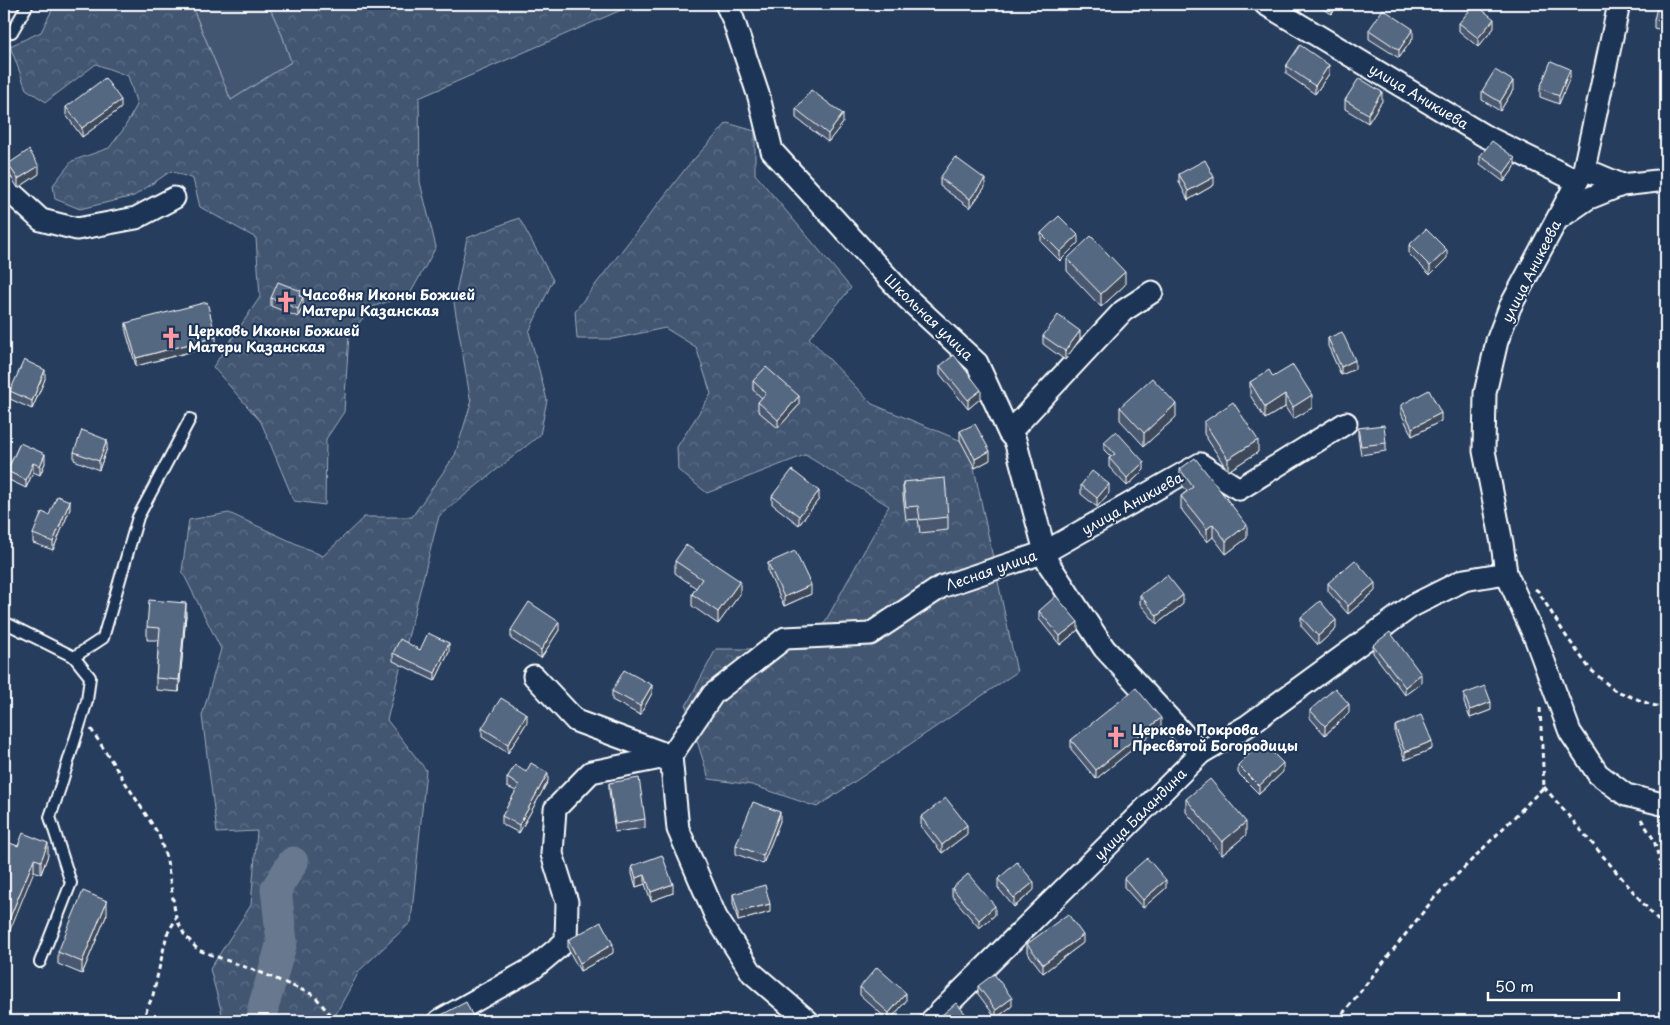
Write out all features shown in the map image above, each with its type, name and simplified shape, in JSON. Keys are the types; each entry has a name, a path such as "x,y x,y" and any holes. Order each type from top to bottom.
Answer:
{"street":[{"name":"Школьная улица","path":"726,4 733,19 759,97 772,151 906,298 977,363 1009,432 1015,440 1048,563 1104,648 1202,753"},
{"name":"улица Аникиева","path":"1265,4 1483,135 1581,175 1622,185"},
{"name":"улица Аникеева","path":"1619,4 1581,175 1510,307 1497,341 1485,393 1484,451 1502,542 1506,573 1536,640 1570,732 1598,774 1626,795"},
{"path":"1558,219 1587,199 1622,185 1666,180"},
{"path":"4,186 41,220 77,228 136,218 174,198"},
{"path":"1009,432 1123,310 1152,292"},
{"name":"улица Аникиева","path":"1045,552 1200,464 1239,488 1346,424"},
{"name":"Лесная улица","path":"671,756 713,694 785,638 870,634 940,587 1045,552"},
{"name":"улица Баландина","path":"931,1021 1202,753 1247,726 1412,606 1464,580 1506,573"},
{"path":"534,676 576,721 671,756"},
{"path":"439,1021 535,967 566,940 567,902 552,854 555,809 591,772 671,756"},
{"path":"671,756 678,829 716,917 752,973 808,1021"},
{"path":"1626,795 1666,805"}],"lane":[{"path":"4,32 12,32 28,4"},
{"path":"74,657 103,638 138,516 190,419"},
{"path":"4,622 74,657 90,677 87,701 50,817 71,883 40,962"}],"path":[{"path":"1506,573 1538,591 1566,636 1590,669 1614,690 1652,705 1666,708"},
{"path":"1540,699 1544,787 1666,930"},
{"path":"82,716 158,835 167,860 176,918 184,934 198,950 285,982 314,995 335,1021"},
{"path":"1338,1021 1436,897 1544,787"},
{"path":"1626,795 1654,840 1666,885"},
{"path":"142,1021 153,995 167,934 176,918"}],"green space":[{"path":"55,4 191,4 231,100 291,62 282,35 268,4 635,4 419,98 420,182 436,247 410,294 372,307 349,335 344,412 326,439 325,505 294,501 261,422 213,367 260,297 256,238 200,207 193,179 171,171 134,196 80,209 55,199 53,185 72,161 109,148 123,130 137,105 128,76 96,64 46,102 26,89 10,46 41,32"},
{"path":"191,4 268,4 282,35 291,62 231,100"},
{"path":"727,123 755,131 755,174 851,288 809,338 872,404 969,444 1017,672 817,807 752,785 709,779 686,706 716,649 810,649 889,506 805,455 707,493 678,470 677,447 711,394 696,347 665,328 613,339 577,339 575,311 686,168"},
{"path":"519,218 553,280 529,332 547,400 540,435 439,516 387,720 426,770 411,922 360,970 332,1021 224,1021 210,969 251,905 257,831 217,833 202,716 221,649 182,571 189,520 229,513 323,556 364,517 412,517 455,455 471,403 454,303 467,238"}],"building":[{"path":"1475,4 1494,19 1478,38 1459,23"},
{"path":"1658,4 1666,4 1666,23 1654,19"},
{"path":"1383,9 1413,29 1399,50 1369,30"},
{"path":"1300,45 1329,65 1315,86 1286,66"},
{"path":"1551,61 1570,69 1559,96 1540,88"},
{"path":"1495,70 1513,81 1500,102 1482,91"},
{"path":"105,78 121,100 82,128 66,107"},
{"path":"1359,78 1382,92 1368,114 1345,100"},
{"path":"811,90 843,114 828,134 796,109"},
{"path":"1492,141 1515,158 1504,173 1480,156"},
{"path":"29,150 39,166 18,179 8,164"},
{"path":"955,157 985,179 970,199 940,178"},
{"path":"1205,160 1214,177 1188,191 1179,174"},
{"path":"1059,216 1078,235 1060,252 1041,233"},
{"path":"1426,229 1447,250 1430,266 1409,245"},
{"path":"1091,236 1125,272 1101,294 1067,259"},
{"path":"278,282 301,291 299,296 303,297 298,309 271,298"},
{"name":"Церковь Иконы Божией Матери Казанская","path":"207,302 216,337 136,358 126,323"},
{"path":"1058,315 1080,331 1065,351 1043,336"},
{"path":"1342,332 1355,360 1341,367 1328,338"},
{"path":"954,355 981,390 968,400 940,366"},
{"path":"24,360 45,370 32,401 10,391"},
{"path":"1293,365 1312,395 1293,407 1285,394 1265,407 1250,382 1269,370 1273,377"},
{"path":"766,367 799,396 778,420 758,402 766,393 753,381"},
{"path":"1152,378 1176,404 1144,433 1120,407"},
{"path":"1429,390 1441,413 1412,428 1401,405"},
{"path":"1233,402 1258,440 1228,459 1204,422"},
{"path":"975,424 990,451 975,459 960,431"},
{"path":"1384,425 1386,443 1361,446 1358,428"},
{"path":"82,430 107,440 99,461 74,452"},
{"path":"1116,431 1144,462 1127,478 1109,458 1115,454 1104,442"},
{"path":"20,443 45,454 40,466 33,463 26,480 7,471"},
{"path":"1195,458 1247,525 1226,541 1213,524 1207,529 1181,496 1193,487 1180,469"},
{"path":"792,470 819,491 799,516 772,496"},
{"path":"1092,471 1109,484 1097,498 1081,485"},
{"path":"945,478 948,517 920,520 918,506 906,507 903,482"},
{"path":"57,496 70,501 53,542 33,534 42,512 49,515"},
{"path":"686,545 740,581 718,612 692,594 702,579 675,561"},
{"path":"795,551 811,585 784,597 768,563"},
{"path":"1355,560 1375,583 1348,606 1328,583"},
{"path":"1167,575 1183,595 1157,616 1140,595"},
{"path":"1056,596 1078,622 1060,636 1039,611"},
{"path":"149,600 186,603 179,680 156,678 160,628 147,627"},
{"path":"1320,601 1336,620 1318,636 1301,617"},
{"path":"529,602 559,622 541,650 511,630"},
{"path":"1390,632 1421,674 1405,687 1373,645"},
{"path":"428,633 449,643 435,673 393,653 400,639 420,650"},
{"path":"624,670 652,685 640,706 612,691"},
{"path":"1485,686 1491,702 1470,710 1464,694"},
{"name":"Церковь Покрова Пресвятой Богородицы","path":"1136,688 1161,718 1096,770 1071,740"},
{"path":"1335,688 1349,704 1325,726 1310,710"},
{"path":"501,698 527,714 508,744 482,728"},
{"path":"1421,715 1432,741 1405,752 1395,726"},
{"path":"1262,742 1283,763 1259,786 1238,765"},
{"path":"531,763 548,773 519,825 502,816 519,785 507,778 515,765 526,772"},
{"path":"639,778 645,819 615,824 609,783"},
{"path":"1210,779 1246,822 1222,842 1186,799"},
{"path":"946,798 967,825 942,845 921,817"},
{"path":"753,802 780,812 763,856 736,845"},
{"path":"23,833 48,843 41,861 34,859 4,932 4,841 18,846"},
{"path":"662,855 673,884 651,892 645,875 636,878 632,866"},
{"path":"1147,858 1166,880 1143,900 1124,878"},
{"path":"1017,862 1034,882 1014,898 998,879"},
{"path":"968,874 995,906 979,920 952,888"},
{"path":"765,885 770,904 738,912 733,894"},
{"path":"83,891 107,901 82,962 58,952"},
{"path":"1068,914 1083,935 1043,964 1027,944"},
{"path":"601,922 613,944 580,963 568,940"},
{"path":"877,967 906,993 889,1013 860,987"},
{"path":"994,974 1012,998 996,1010 978,986"},
{"path":"466,1002 474,1019 471,1021 430,1021"},
{"path":"956,1003 972,1021 935,1021"}],"waterway":[{"path":"263,1021 263,1008 282,942 276,889 293,862"}],"place":[{"name":"Часовня Иконы Божией Матери Казанская","path":"286,302"},
{"name":"Церковь Иконы Божией Матери Казанская","path":"171,338"},
{"name":"Церковь Покрова Пресвятой Богородицы","path":"1116,737"}]}
